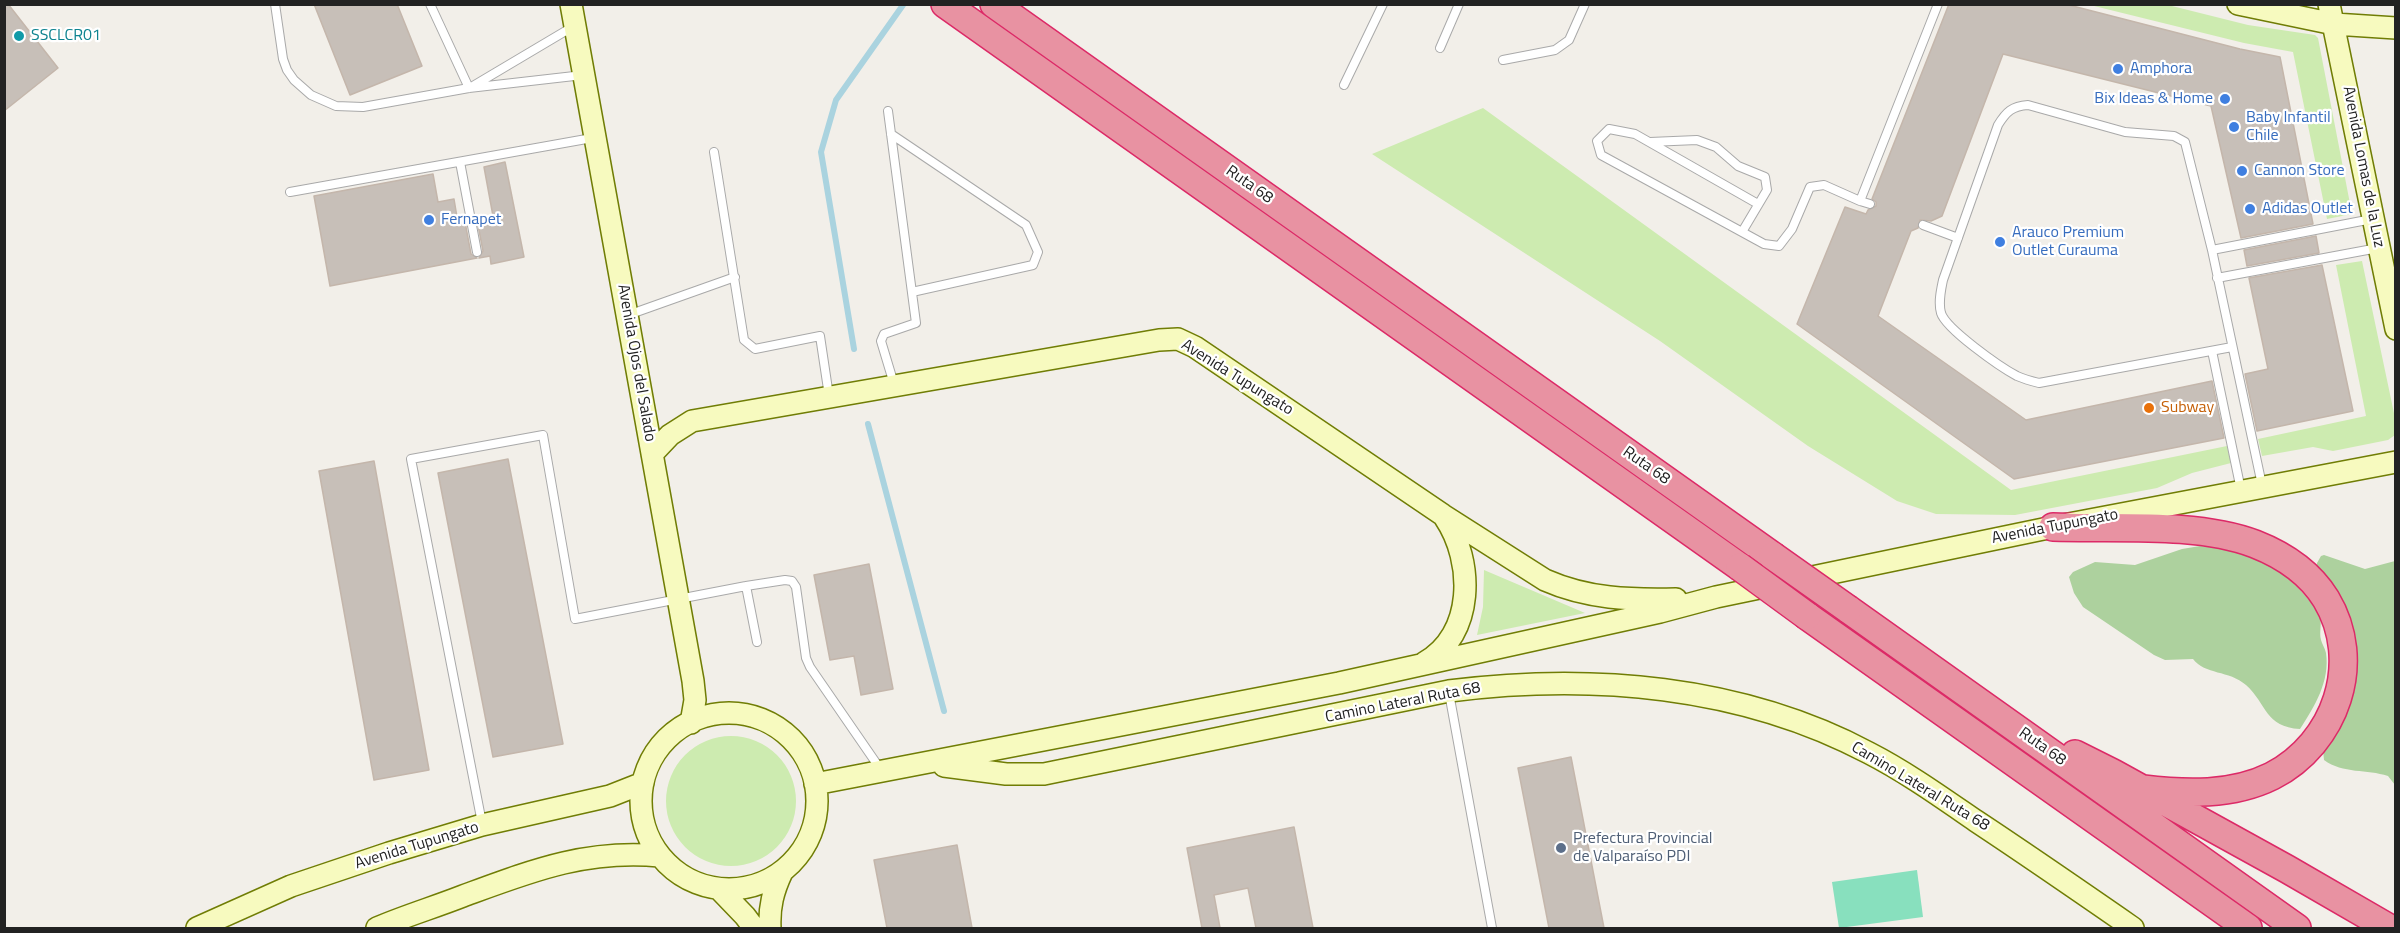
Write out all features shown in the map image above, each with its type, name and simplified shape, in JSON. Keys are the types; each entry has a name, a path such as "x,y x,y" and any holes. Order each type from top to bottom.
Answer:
{"highway":[{"name":"Ruta 68","path":"945,4 2248,928"},
{"name":"Ruta 68","path":"994,4 2297,928"},
{"path":"2053,527 2196,531 2242,540 2278,555 2300,570 2319,590 2334,614 2343,651 2342,682 2336,706 2325,727 2303,754 2272,776 2236,789 2192,792 2142,789"},
{"path":"2023,733 2083,758 2142,789 2389,928"}],"main road":[{"path":"562,4 573,15"},
{"path":"2238,4 2332,14 2396,28"},
{"name":"Avenida Lomas de la Luz","path":"2332,14 2396,329"},
{"name":"Avenida Ojos del Salado","path":"573,15 695,700 691,723"},
{"name":"Avenida Tupungato","path":"652,454 670,435 693,421 1159,340 1178,339 1202,352 1529,571 1570,590 1616,599 1716,597"},
{"name":"Avenida Tupungato","path":"815,784 1421,665 1660,612 1716,597 2053,527 2396,462"},
{"path":"1421,665 1432,659 1451,635 1458,621 1466,592 1464,559 1459,544 1443,515"},
{"name":"Camino Lateral Ruta 68","path":"1293,724 1449,691 1539,683 1629,686 1714,699 1793,721 1869,753 1945,799 2133,928"},
{"path":"738,714 768,723 782,731 804,754 815,784 817,800 811,833 800,854 782,872 752,887 719,890 686,879 660,856 643,822 641,803 647,771 660,748 674,734 691,723 714,715 738,714"},
{"name":"Avenida Tupungato","path":"914,765 956,766 1006,774 1044,774 1293,724"},
{"name":"Avenida Tupungato","path":"197,928 291,886 482,825 610,796 643,783"},
{"path":"377,928 529,872 576,858 628,853 660,856"},
{"path":"770,928 770,903 782,872"},
{"path":"719,890 746,916 753,928"}],"lane":[{"path":"275,4 283,59 287,70 302,88 323,102 336,106 363,107 469,88 584,74"},
{"path":"430,4 469,88"},
{"path":"1344,85 1383,4"},
{"path":"1440,48 1458,4"},
{"path":"1503,60 1554,50 1569,40 1585,4"},
{"path":"1860,201 1938,4"},
{"path":"469,88 573,15"},
{"path":"2232,347 2039,383 2016,375 1959,334 1941,314 1943,280 1998,125 2005,114 2015,106 2028,105 2125,132 2174,136 2186,142 2232,347 2252,489"},
{"path":"888,111 916,323 884,334 881,341 894,386"},
{"path":"1758,204 1635,134 1609,129 1597,141 1601,154 1764,244 1779,246 1792,229 1810,187 1824,185 1870,204"},
{"path":"891,134 1026,225 1038,252 1034,265 912,292"},
{"path":"290,192 595,137"},
{"path":"1649,142 1697,140 1716,147 1738,166 1765,177 1767,190 1742,232"},
{"path":"714,152 744,340 755,349 820,336 829,397"},
{"path":"460,162 477,252"},
{"path":"2212,250 2373,219"},
{"path":"1923,225 1958,238"},
{"path":"2217,278 2379,248"},
{"path":"627,315 735,278"},
{"path":"2212,351 2252,489"},
{"path":"482,825 411,459 543,435 575,619 785,579 792,581 796,587 806,658 810,667 882,771"},
{"path":"746,586 758,642"},
{"path":"1449,691 1492,928"}],"green space":[{"path":"2090,5 2168,5 2248,25 2315,35 2318,38 2352,214 2327,219 2293,52 2244,43"},
{"path":"1483,108 2011,490 2227,446 2231,463 2192,473 2157,488 2015,515 1936,514 1897,501 1808,446 1660,341 1372,154"},
{"path":"2362,261 2395,418 2395,435 2388,440 2333,451 2313,447 2262,456 2258,439 2366,416 2336,265"},
{"path":"2200,546 2242,553 2268,564 2291,580 2318,613 2321,620 2321,640 2326,653 2326,673 2316,702 2300,729 2288,727 2273,719 2253,692 2239,680 2204,668 2193,659 2165,660 2154,655 2083,607 2074,593 2069,577 2073,572 2095,562 2135,565 2182,549"},
{"path":"2324,555 2365,569 2395,561 2395,785 2388,776 2339,767 2324,760 2323,750 2347,696 2317,571 2317,563"},
{"path":"1484,570 1585,613 1477,635 1483,607"},
{"path":"731,736 756,741 777,755 791,776 796,801 791,826 777,847 756,861 731,866 706,861 685,847 671,826 666,801 671,776 685,755 706,741"},
{"path":"1917,870 1923,917 1839,928 1832,882"}],"building":[{"name":"SSCLCR01","path":"4,4 8,4 58,68 4,111"},
{"path":"314,4 397,4 422,66 350,95"},
{"path":"1949,4 2065,4 2240,49 2280,57 2313,224 2241,238 2211,106 2003,54 1942,216 1931,221 1920,220 1918,228 1911,231 1878,316 2026,420 2212,381 2224,438 2014,479 1797,324 1845,207 1866,214 1868,210 1876,206 1876,202 1872,199"},
{"path":"505,162 524,257 491,264 490,256 479,258 483,251 477,220 493,216 484,167"},
{"path":"433,174 438,202 454,199 458,223 465,222 471,254 477,258 330,286 314,196"},
{"path":"2316,236 2319,253 2247,266 2244,250"},
{"path":"2322,265 2353,411 2257,431 2245,374 2268,369 2249,278"},
{"path":"508,459 563,744 493,757 438,473"},
{"path":"374,461 429,770 374,780 319,471"},
{"path":"869,564 893,689 861,695 854,656 830,660 814,575"},
{"name":"Prefectura Provincial de Valparaíso PDI","path":"1571,757 1604,928 1549,928 1518,768"},
{"path":"1294,827 1313,928 1256,928 1248,888 1214,895 1220,928 1202,928 1187,848"},
{"path":"957,845 972,928 887,928 874,860"}],"waterway":[{"path":"854,349 821,152 836,100 903,5"},
{"path":"868,424 944,711"}],"place":[{"name":"SSCLCR01","path":"19,36"},
{"name":"Amphora","path":"2118,69"},
{"name":"Bix Ideas & Home","path":"2225,99"},
{"name":"Baby Infantil Chile","path":"2234,127"},
{"name":"Cannon Store","path":"2242,171"},
{"name":"Adidas Outlet","path":"2250,209"},
{"name":"Fernapet","path":"429,220"},
{"name":"Arauco Premium Outlet Curauma","path":"2000,242"},
{"name":"Subway","path":"2149,408"},
{"name":"Prefectura Provincial de Valparaíso PDI","path":"1561,848"}]}
